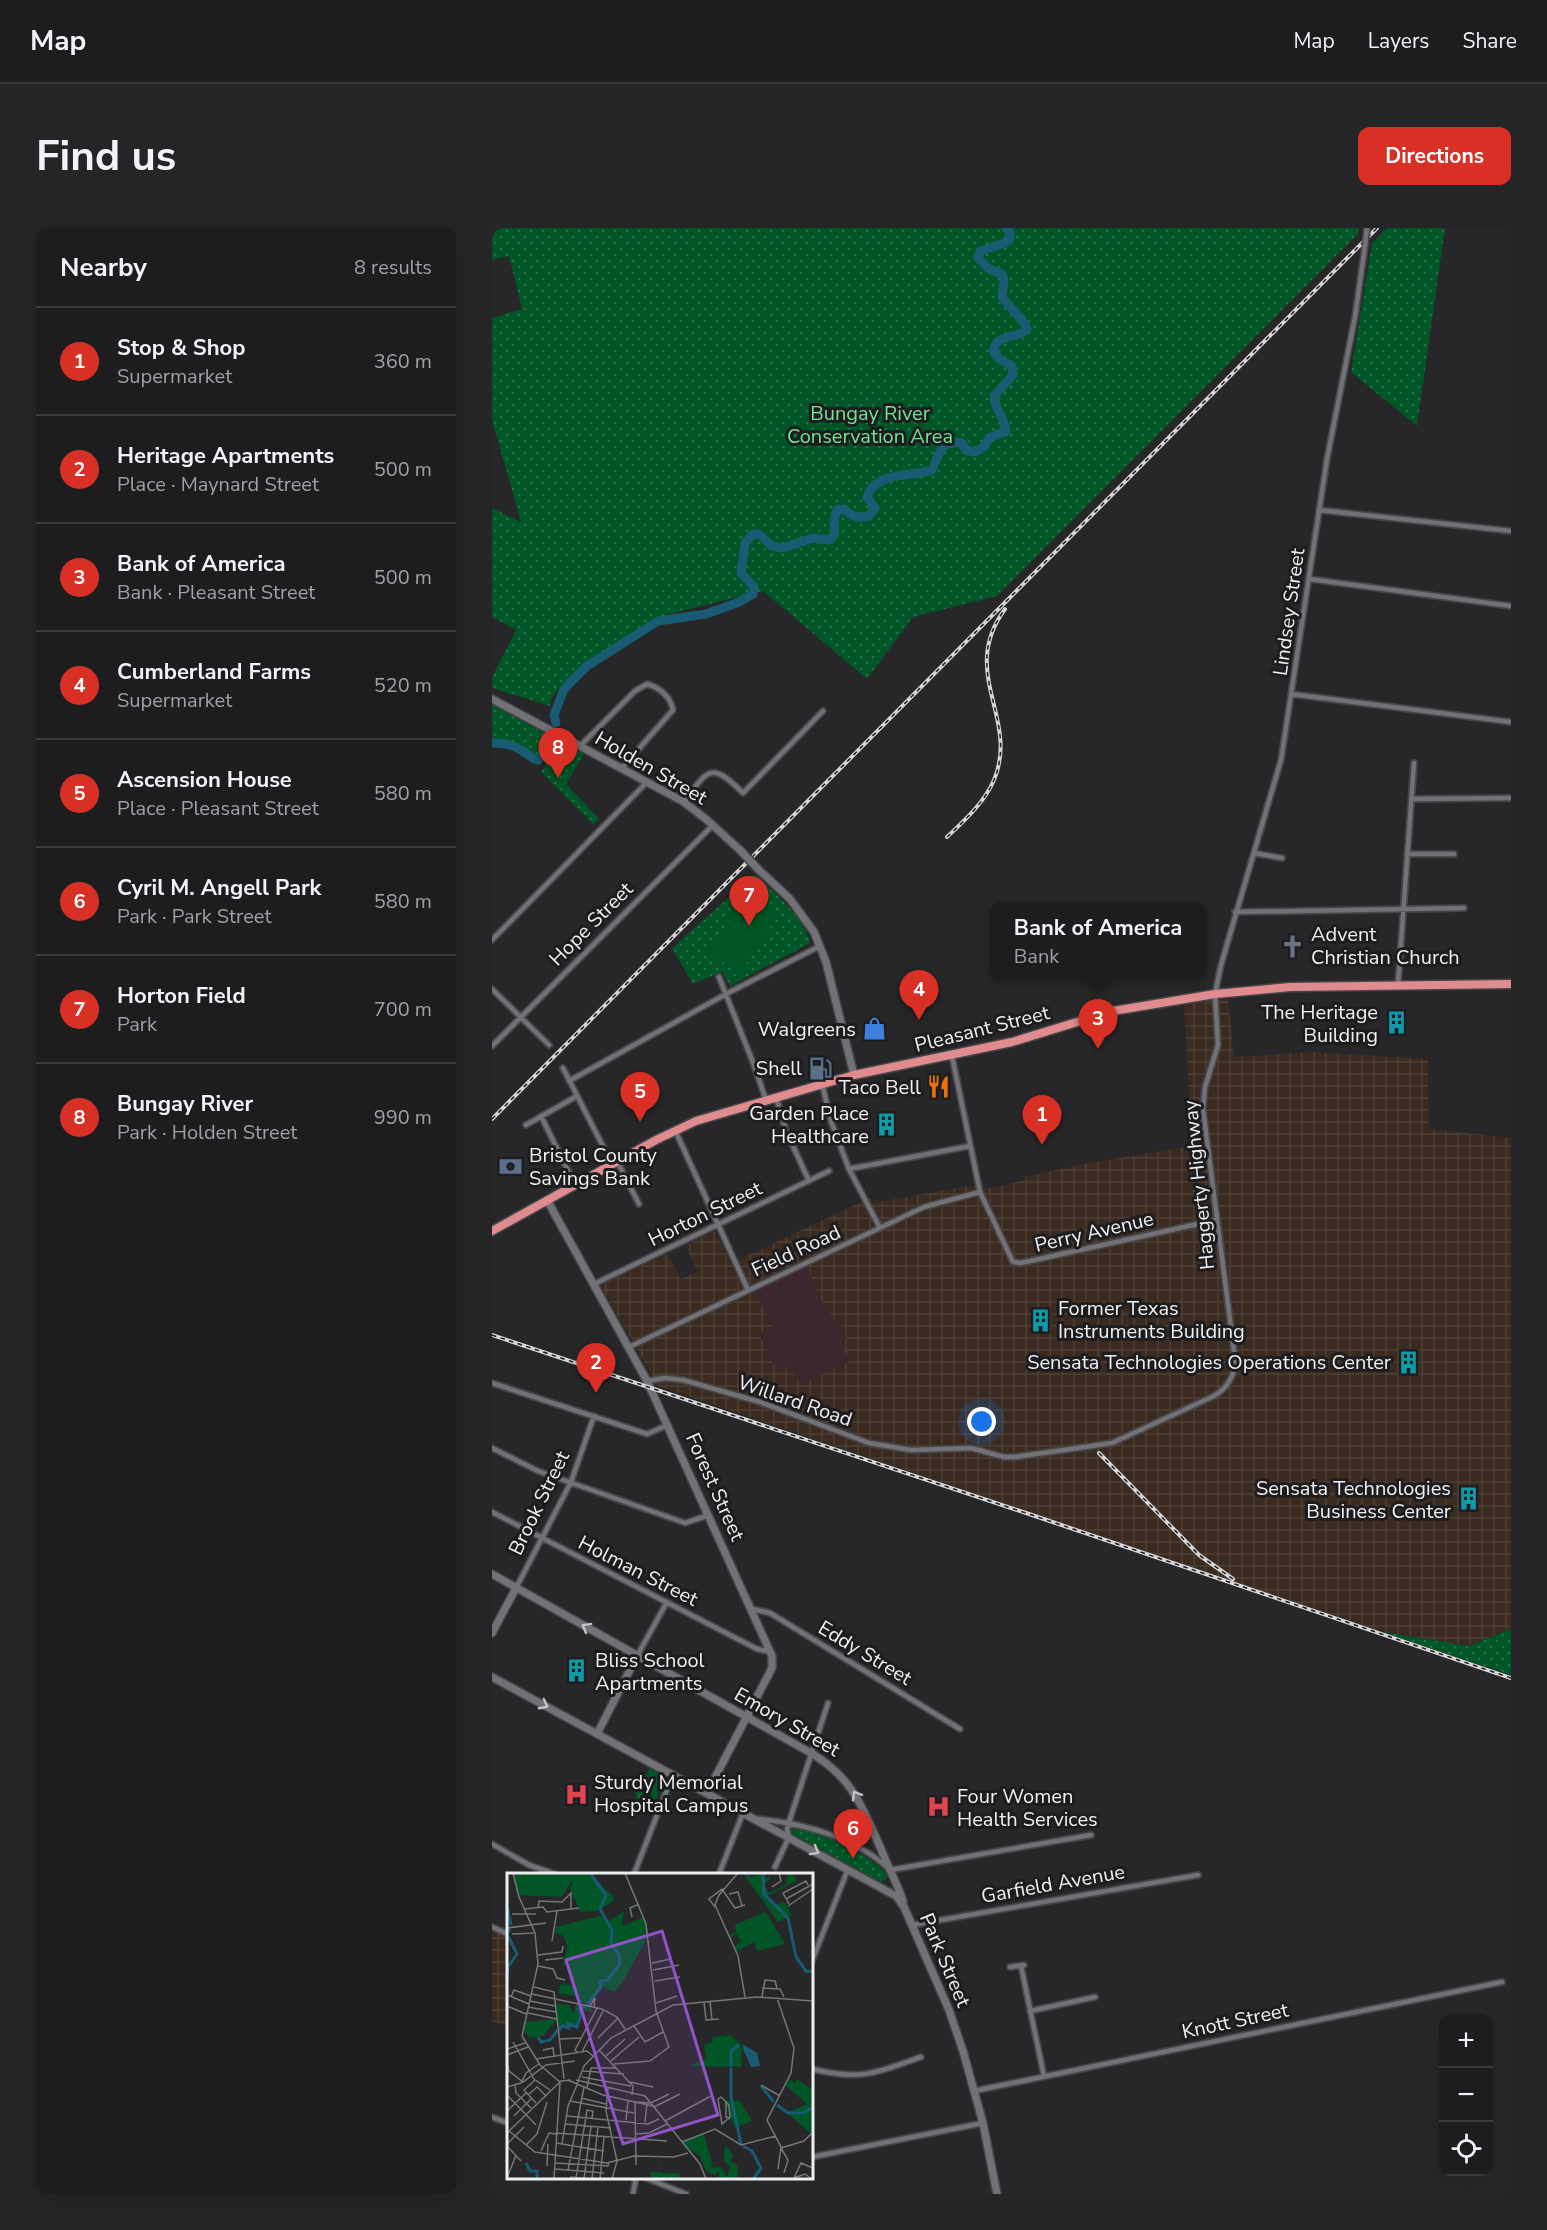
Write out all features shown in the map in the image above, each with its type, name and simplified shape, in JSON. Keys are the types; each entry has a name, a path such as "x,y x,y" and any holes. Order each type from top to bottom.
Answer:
{"highway":[{"name":"Pleasant Street","path":"492,1231 675,1130 696,1121 854,1076 1012,1042 1113,1011 1215,994 1290,987 1511,984"}],"main road":[{"name":"Holden Street","path":"492,699 684,802 713,825 790,899 806,919 826,962 854,1076"},
{"name":"Forest Street","path":"547,1200 669,1424 771,1652"},
{"name":"Emory Street","path":"492,1574 811,1753 837,1770 854,1791 904,1906"},
{"name":"Brook Street","path":"492,1633 516,1588"},
{"path":"706,1793 772,1667 771,1652"},
{"path":"597,1734 637,1656"},
{"name":"Park Street","path":"492,1677 895,1894 904,1906 949,2010 974,2091 997,2194"},
{"path":"882,1886 889,1883 891,1872"}],"street":[{"name":"Lindsey Street","path":"1215,994 1235,912 1281,760 1319,510 1333,424 1355,317 1367,228"},
{"path":"1319,510 1511,531"},
{"path":"1309,579 1511,606"},
{"path":"580,746 635,691 647,684 653,685 668,697 673,710 621,768"},
{"path":"1292,694 1511,722"},
{"path":"684,802 704,775 712,772 720,772 728,777 743,793 823,711"},
{"path":"1398,986 1414,763"},
{"path":"492,940 647,783"},
{"path":"1412,799 1511,798"},
{"name":"Hope Street","path":"492,1046 713,825"},
{"path":"1254,853 1282,858"},
{"path":"1407,854 1454,854"},
{"path":"1235,912 1464,908"},
{"path":"569,1081 726,994 820,946"},
{"path":"719,977 766,1100"},
{"path":"492,989 549,1045"},
{"name":"Haggerty Highway","path":"932,1448 971,1448 1007,1457 1107,1444 1221,1392 1232,1377 1235,1363 1203,1109 1205,1087 1218,1045 1215,994"},
{"name":"Perry Avenue","path":"952,1056 981,1192 1009,1257 1017,1263 1216,1220"},
{"path":"563,1068 614,1163 639,1204"},
{"path":"822,1084 829,1113 849,1169 880,1228"},
{"path":"526,1125 577,1096"},
{"path":"776,1097 786,1131 809,1181"},
{"path":"542,1116 575,1185"},
{"path":"675,1130 748,1290"},
{"path":"849,1169 970,1146"},
{"name":"Horton Street","path":"594,1284 830,1171"},
{"name":"Field Road","path":"629,1347 933,1204 981,1192"},
{"name":"Willard Road","path":"647,1381 665,1378 682,1380 759,1402 869,1443 911,1450 932,1448"},
{"path":"492,1383 649,1434 669,1424"},
{"name":"Brook Street","path":"516,1588 571,1482 594,1416"},
{"path":"492,1448 531,1468 685,1523 709,1515"},
{"name":"Holman Street","path":"492,1512 757,1649 771,1652"},
{"path":"637,1656 666,1602"},
{"name":"Eddy Street","path":"752,1609 770,1613 960,1729"},
{"path":"775,1867 789,1837 789,1822 828,1703"},
{"path":"635,1873 672,1774"},
{"path":"720,1873 743,1812"},
{"name":"Park Street","path":"756,1819 789,1822 844,1841 880,1862 891,1872"},
{"path":"891,1872 1091,1835"},
{"path":"492,1844 531,1866 550,1873"},
{"path":"813,1958 848,1869"},
{"name":"Garfield Avenue","path":"912,1925 1198,1875"},
{"path":"492,1927 507,1934"},
{"path":"1010,1967 1022,1965 1044,2076"},
{"name":"Knott Street","path":"974,2091 1502,1982"},
{"path":"1030,2011 1095,1997"},
{"path":"813,2069 845,2076 862,2076 921,2057"},
{"path":"492,2116 507,2123"},
{"path":"813,2157 982,2123"},
{"path":"633,2194 636,2179"},
{"path":"648,2179 686,2194"}],"shaded area":[{"path":"1228,999 1234,1057 1309,1052 1428,1059 1429,1129 1511,1138 1511,1629 1469,1646 1382,1632 658,1386 600,1285 668,1254 680,1279 697,1272 686,1245 715,1231 731,1263 870,1198 873,1203 975,1185 976,1190 991,1188 1025,1180 1025,1177 1088,1163 1192,1146 1184,1004"},
{"path":"807,1266 819,1297 836,1322 839,1321 847,1337 842,1344 849,1362 801,1384 789,1366 777,1372 759,1334 772,1327 754,1290"},
{"path":"492,1930 507,1937 507,2027 492,2021"}],"green space":[{"name":"Bungay River Conservation Area","path":"492,228 1359,228 1358,234 997,596 913,617 867,679 763,591 666,615 563,683 551,699 550,706 492,688 492,677 516,630 492,617 492,508 521,522 492,420 492,318 522,309 509,256 492,260"},
{"path":"1387,228 1445,228 1417,426 1351,372 1372,243"},
{"path":"492,704 549,736 543,754 538,760 514,746 492,743"},
{"path":"553,738 584,754 566,784 599,819 593,824 541,772"},
{"path":"755,874 795,915 810,943 730,986 722,972 693,984 672,948"},
{"path":"747,893 779,914 740,973 708,952"},
{"path":"1511,1629 1511,1675 1382,1632 1469,1646"},
{"path":"650,1768 666,1778 650,1812 643,1807 647,1798 651,1797 650,1792 645,1793 646,1798 642,1806 638,1804 635,1793"},
{"path":"796,1828 820,1835 856,1851 877,1865 887,1874 887,1878 881,1882 793,1834 792,1830"}],"waterway":[{"path":"556,723 554,715 564,689 587,666 658,621 706,614 739,602 753,594 754,587 741,573 745,543 753,534 759,534 772,546 783,548 813,538 830,540 835,533 834,520 837,510 844,509 858,517 869,516 875,508 867,497 878,483 895,476 932,470 942,449 949,443 962,443 966,450 975,452 984,447 989,438 1006,431 994,396 1013,375 1012,366 998,358 993,350 999,341 1027,330 1002,297 1004,280 1002,274 989,269 978,258 980,251 1005,243 1010,238 1010,232 1006,228"},
{"path":"492,743 514,746 538,760 543,754 549,736"}],"railway":[{"path":"492,1119 1377,228"},
{"path":"947,837 985,796 994,780 1000,757 1000,736 988,675 987,654 992,632 1005,609"},
{"path":"492,1335 1511,1678"},
{"path":"1099,1453 1199,1555 1233,1579"}],"place":[{"name":"Bungay River","path":"558,778"},
{"name":"Horton Field","path":"749,926"},
{"name":"Advent Christian Church","path":"1293,946"},
{"name":"Cumberland Farms","path":"919,1020"},
{"name":"The Heritage Building","path":"1396,1023"},
{"name":"Walgreens","path":"874,1029"},
{"name":"Bank of America","path":"1098,1049"},
{"name":"Shell","path":"820,1068"},
{"name":"Taco Bell","path":"939,1087"},
{"name":"Ascension House","path":"640,1122"},
{"name":"Garden Place Healthcare","path":"887,1124"},
{"name":"Stop & Shop","path":"1042,1145"},
{"name":"Bristol County Savings Bank","path":"511,1166"},
{"name":"Former Texas Instruments Building","path":"1040,1320"},
{"name":"Sensata Technologies Operations Center","path":"1409,1362"},
{"name":"Heritage Apartments","path":"596,1393"},
{"name":"Sensata Technologies Business Center","path":"1469,1499"},
{"name":"Bliss School Apartments","path":"577,1671"},
{"name":"Sturdy Memorial Hospital Campus","path":"576,1794"},
{"name":"Four Women Health Services","path":"939,1807"},
{"name":"Cyril M. Angell Park","path":"853,1859"}]}
